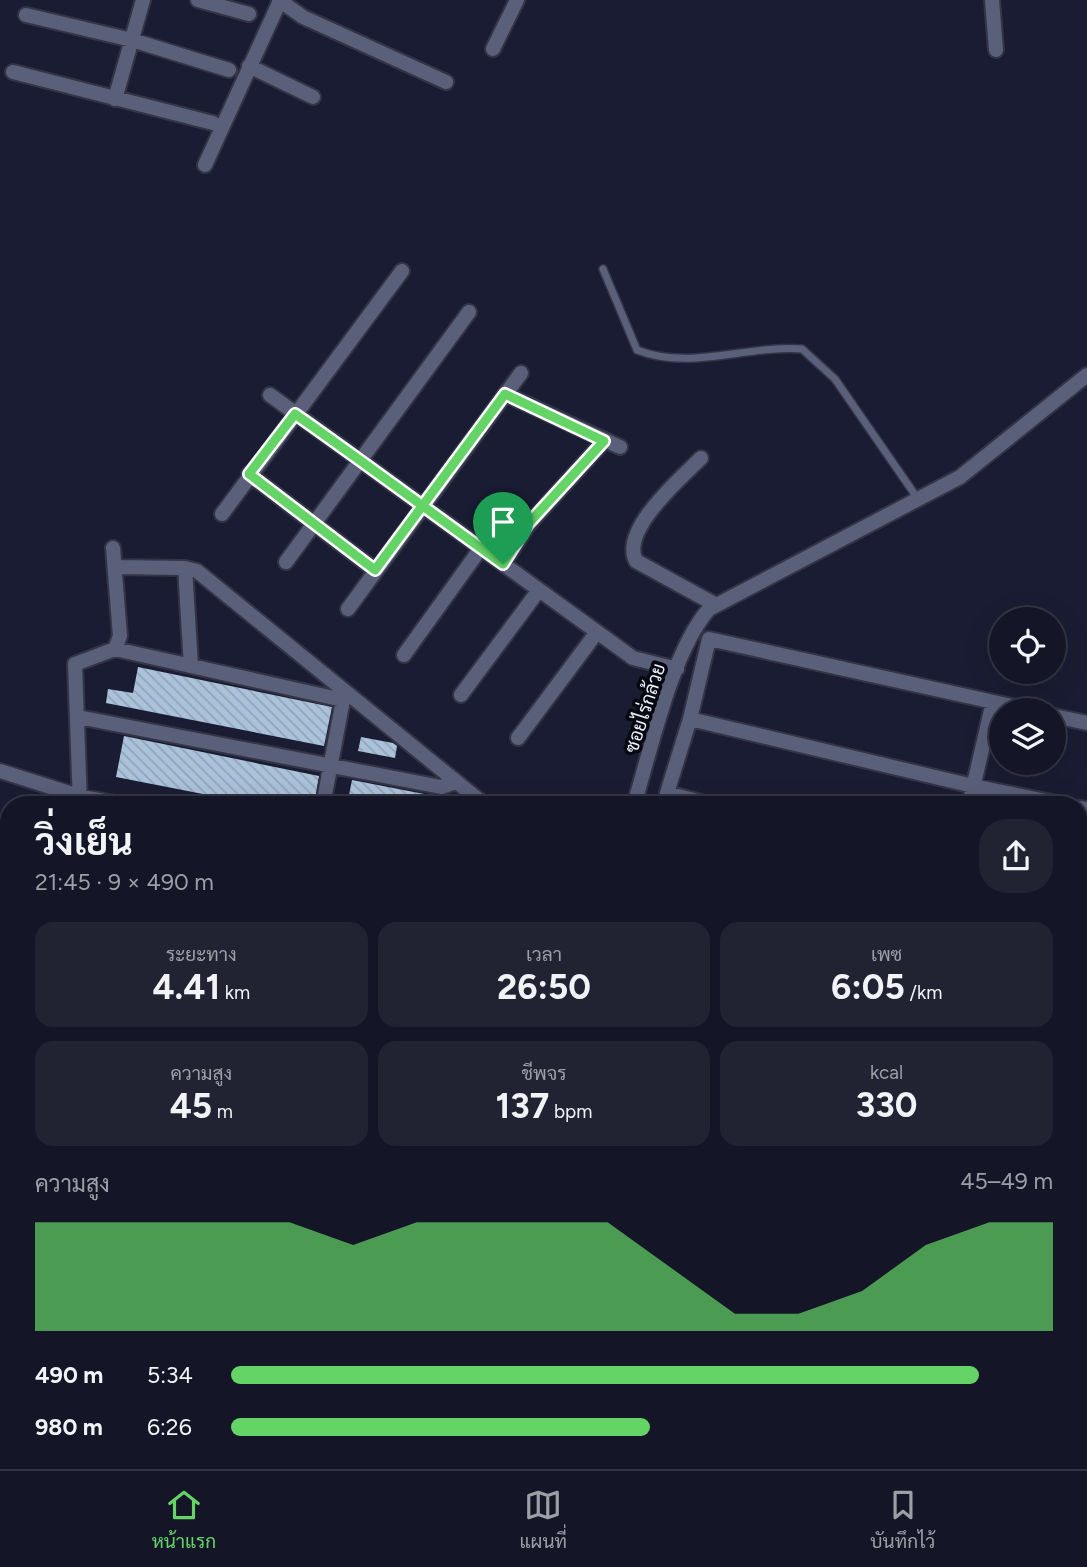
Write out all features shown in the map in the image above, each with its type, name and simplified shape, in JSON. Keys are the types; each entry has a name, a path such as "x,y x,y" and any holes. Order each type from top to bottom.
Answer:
{"street":[{"path":"115,99 143,0"},
{"path":"198,0 248,14"},
{"path":"493,49 517,0"},
{"path":"992,0 996,50"},
{"path":"205,165 279,1 303,17 446,82"},
{"path":"26,15 132,40 229,70"},
{"path":"248,66 313,97"},
{"path":"13,72 213,123"},
{"path":"222,513 402,271"},
{"path":"286,562 469,312"},
{"path":"348,609 521,373"},
{"path":"701,458 652,509 632,541 631,552 636,561 716,605 960,477 1087,375"},
{"path":"505,394 620,447"},
{"path":"270,395 633,658 677,668"},
{"path":"503,564 528,524 604,441"},
{"path":"249,474 375,570"},
{"path":"113,548 120,636 115,649"},
{"path":"404,655 481,548"},
{"path":"115,566 185,568 197,571 345,697 474,796"},
{"path":"185,568 191,666"},
{"path":"461,695 539,590"},
{"name":"ซอยไร่กล้วย","path":"637,796 677,668 695,625 716,605"},
{"path":"517,738 597,632"},
{"path":"678,796 667,793 690,719 709,639 989,701"},
{"path":"81,796 75,664 115,649 345,697"},
{"path":"325,796 345,697"},
{"path":"971,796 989,715"},
{"path":"78,716 441,787 456,782"},
{"path":"690,719 1022,796"},
{"path":"1066,719 1087,723"},
{"path":"0,771 68,796"}],"lane":[{"path":"603,269 637,350 649,355 701,360 754,349 802,349 835,379 918,499"}],"building":[{"path":"138,667 332,707 324,746 106,703 108,689 133,693"},
{"path":"124,736 319,776 316,796 213,796 116,777"},
{"path":"361,737 393,743 397,746 395,758 358,751"},
{"path":"352,780 435,796 354,796 349,795"}],"route":[{"path":"503,564 423,506 359,459 295,414 249,474 375,570 423,506 505,394 604,441 528,524 503,564"}]}
